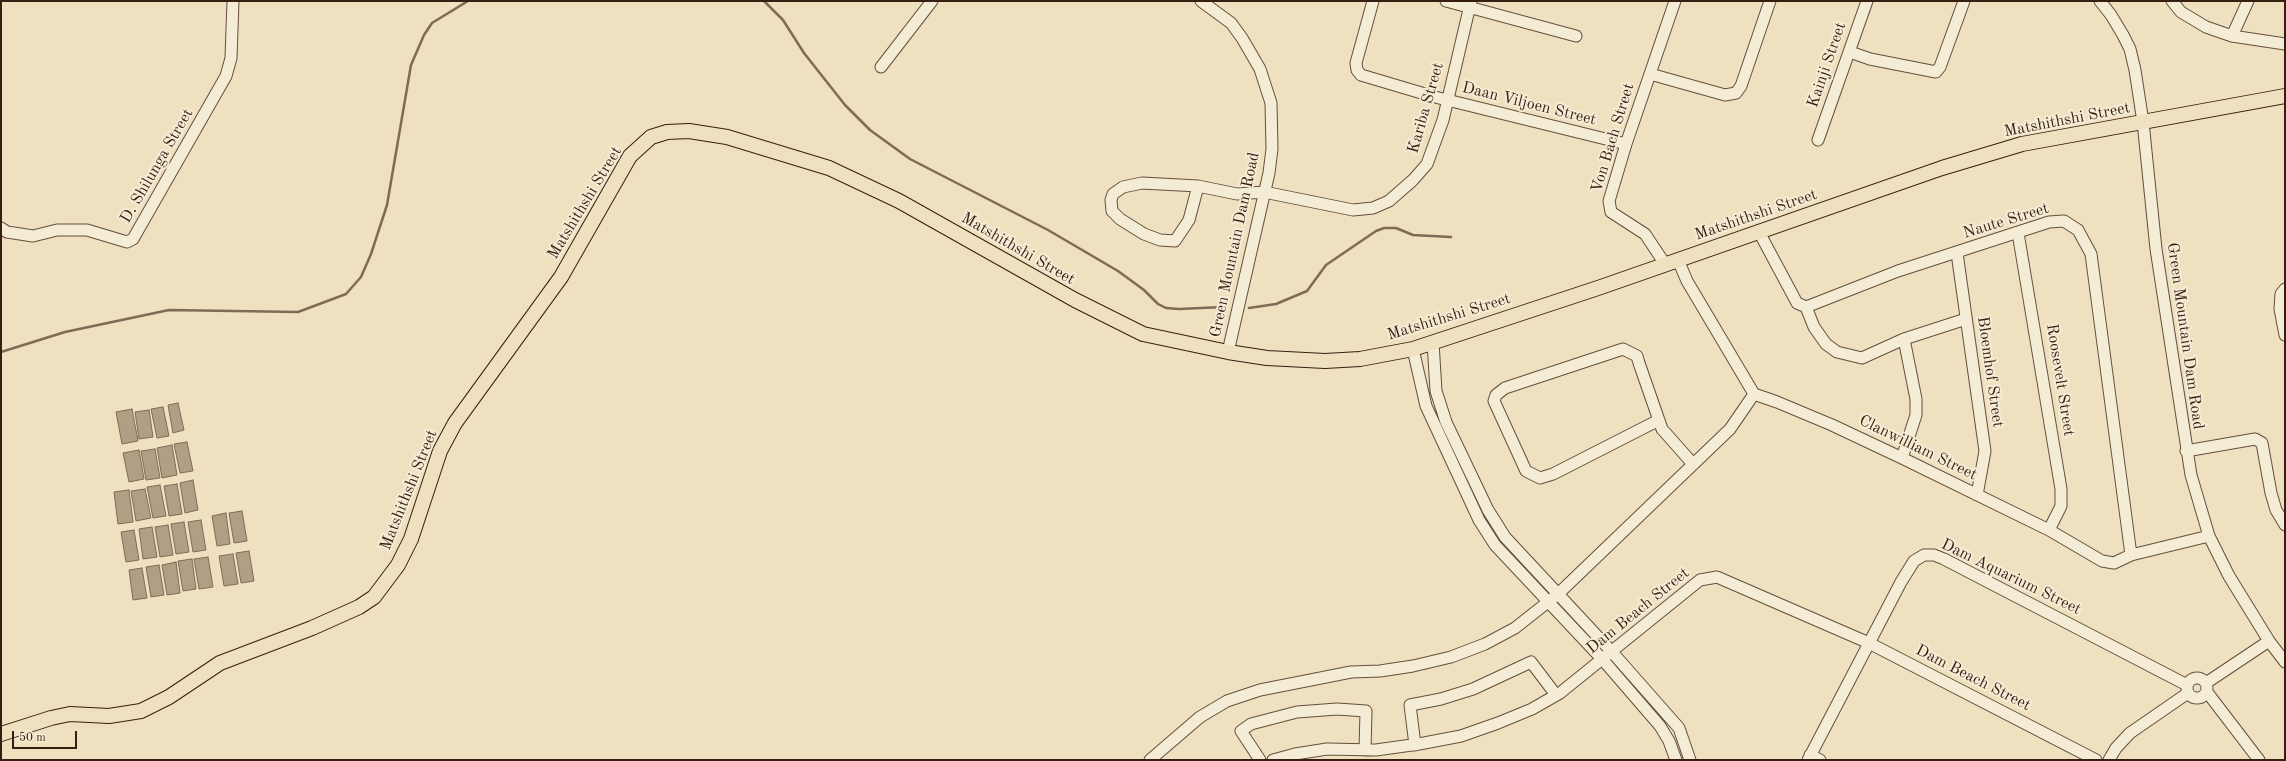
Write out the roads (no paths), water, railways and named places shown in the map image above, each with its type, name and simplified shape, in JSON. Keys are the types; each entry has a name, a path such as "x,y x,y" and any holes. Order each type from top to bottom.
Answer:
{"main road":[{"name":"Matshithshi Street","path":"1,734 51,718 70,714 109,716 141,711 169,697 220,664 316,626 359,606 374,597 398,565 411,539 440,451 455,422 561,277 630,156 652,137 678,131 727,137 829,168 899,201 1075,300 1143,334 1228,352 1267,358 1325,361 1360,359 1413,349 1760,232 1942,168 2022,144 2285,96"}],"street":[{"name":"D. Shilunga Street","path":"1,228 7,232 32,236 57,230 87,230 127,242 133,239 226,76 231,58 233,1"},
{"path":"881,67 932,1"},
{"name":"Green Mountain Dam Road","path":"1201,1 1231,24 1254,56 1265,81 1271,103 1272,149 1264,192 1228,352"},
{"name":"Daan Viljoen Street","path":"1373,1 1356,63 1357,70 1361,75 1448,100 1626,144"},
{"path":"1446,1 1470,4 1576,36"},
{"name":"Von Bach Street","path":"1665,264 1644,234 1611,212 1609,201 1626,144 1675,1"},
{"path":"1650,74 1725,95 1736,93 1741,86 1770,1"},
{"name":"Kainji Street","path":"1818,140 1867,1"},
{"path":"1850,52 1870,59 1936,72 1940,67 1964,1"},
{"path":"2172,1 2181,12 2193,20 2232,36 2285,44"},
{"path":"2232,36 2248,1"},
{"name":"Green Mountain Dam Road","path":"2106,3 2130,49 2143,122 2156,249 2186,451 2209,536 2238,592 2269,641 2285,662"},
{"name":"Kariba Street","path":"1198,186 1189,220 1175,240 1160,240 1144,234 1120,220 1112,211 1111,200 1113,194 1123,187 1142,183 1198,186 1237,194 1264,192 1353,210 1373,208 1389,200 1413,180 1428,164 1448,100 1470,4"},
{"name":"Naute Street","path":"1806,307 1898,271 2049,222 2064,222 2078,230 2091,254 2131,555"},
{"path":"1760,232 1797,303 1806,307 1814,327 1826,344 1837,352 1849,356 1866,356 1904,339 1966,319"},
{"name":"Roosevelt Street","path":"2018,233 2061,489 2061,506 2049,530"},
{"name":"Bloemhof Street","path":"1957,253 1985,451 1978,495"},
{"path":"1150,760 1200,717 1227,701 1260,690 1350,672 1380,671 1414,666 1450,657 1485,644 1515,628 1558,594 1730,429 1754,394 1687,281 1678,260"},
{"path":"2285,289 2281,294 2280,303 2285,335"},
{"path":"1902,458 1916,415 1916,399 1904,339"},
{"path":"1433,342 1436,391 1446,422 1488,510 1505,537 1612,652 1679,728 1690,760"},
{"path":"1413,349 1426,406 1479,520 1495,545 1603,660 1660,726 1669,741 1676,760"},
{"path":"1659,420 1553,474 1540,478 1526,471 1494,401 1496,395 1505,388 1623,349 1636,356 1659,420 1662,429 1693,464"},
{"name":"Clanwilliam Street","path":"1754,394 1832,424 2049,530 2102,561 2114,563 2131,555 2209,536"},
{"path":"2186,451 2255,439 2262,443 2271,493 2276,510 2285,525"},
{"name":"Dam Aquarium Street","path":"1813,758 1869,643 1914,561 1924,555 1934,555 2188,689"},
{"name":"Dam Beach Street","path":"1273,760 1295,754 1327,749 1365,750 1415,745 1461,736 1498,723 1532,709 1556,695 1603,660 1700,580 1718,577 1869,643 2096,760"},
{"path":"2188,689 2192,697 2198,698 2206,687 2269,641"},
{"path":"1415,745 1410,705 1441,699 1473,689 1531,662 1556,695"},
{"path":"2109,760 2116,748 2130,733 2188,689 2191,679 2198,677 2259,760"},
{"path":"1260,760 1240,731 1251,724 1298,712 1337,709 1366,711 1365,750"}],"waterway":[{"path":"1,352 65,332 169,310 298,312 346,294 361,277 371,254 387,205 411,65 424,35 432,23 468,1"},
{"path":"764,1 783,20 804,53 845,105 870,130 910,159 1048,230 1118,271 1144,290 1158,304 1166,308 1179,309 1223,307"},
{"path":"1249,308 1276,304 1307,291 1326,265 1376,231 1384,228 1396,228 1413,235 1451,237"}]}
